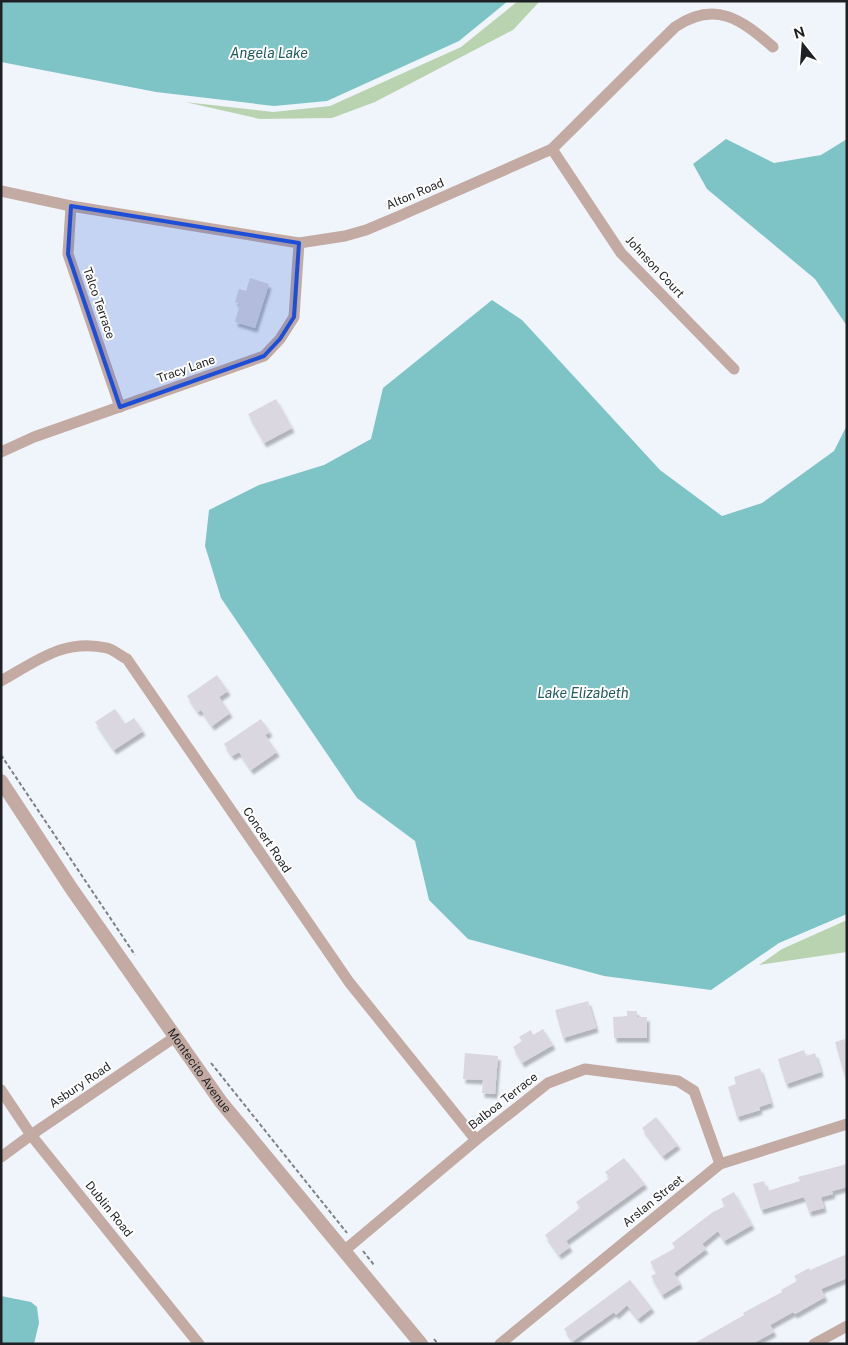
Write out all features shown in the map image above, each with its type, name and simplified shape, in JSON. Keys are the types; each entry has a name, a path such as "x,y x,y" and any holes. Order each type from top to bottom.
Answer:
{"street":[{"name":"Alton Road","path":"1,191 71,206 299,243 336,237 366,230 552,149 675,27 692,15 713,11 730,14 744,22 772,47"},
{"name":"Johnson Court","path":"552,149 621,253 734,368"},
{"name":"Talco Terrace","path":"71,206 68,254 120,407"},
{"name":"Tracy Lane","path":"1,452 34,437 264,356 280,339 294,317 299,243"},
{"name":"Concert Road","path":"1,681 57,650 78,645 108,648 127,659 343,974 476,1140"},
{"name":"Montecito Avenue","path":"1,781 71,888 221,1102 421,1344"},
{"name":"Asbury Road","path":"1,1157 175,1037"},
{"name":"Balboa Terrace","path":"345,1250 476,1140 548,1083 585,1069 678,1080 694,1091 720,1164"},
{"name":"Dublin Road","path":"1,1090 32,1135 192,1341"},
{"name":"Arslan Street","path":"500,1344 720,1164 847,1124"},
{"path":"814,1344 847,1326"}],"path":[{"path":"1,755 137,957"},
{"path":"211,1064 349,1235"}],"highlighted area":[{"path":"71,206 299,243 294,317 280,339 264,356 120,407 68,254"}],"green space":[{"path":"518,1 540,1 513,30 375,102 332,118 260,119 185,102 273,112 330,106 461,47"},
{"path":"847,920 847,952 759,965 782,949"}],"water":[{"name":"Angela Lake","path":"1,1 508,1 459,41 327,101 274,106 156,92 1,62"},
{"path":"726,139 774,163 821,155 847,139 847,326 815,279 707,189 693,164"},
{"name":"Lake Elizabeth","path":"492,300 522,320 660,470 722,516 762,503 834,451 847,425 847,914 779,943 711,990 604,976 468,939 429,900 415,841 357,798 221,598 205,546 209,510 259,485 324,465 371,439 383,388"},
{"path":"1,1296 31,1302 37,1307 39,1323 34,1344 1,1344"}],"building":[{"path":"250,278 269,284 255,328 235,322 240,304 235,302 239,289 246,291"},
{"path":"276,399 292,428 264,443 248,414"},
{"path":"217,675 228,691 219,697 230,713 212,726 201,710 198,712 187,696"},
{"path":"115,709 125,724 134,718 143,731 114,750 95,722"},
{"path":"261,719 270,732 265,735 277,752 251,770 239,752 232,756 224,744"},
{"path":"588,1001 596,1028 563,1038 555,1010"},
{"path":"627,1011 637,1011 637,1017 647,1017 647,1038 614,1038 613,1017 627,1016"},
{"path":"543,1029 553,1045 522,1063 513,1047 522,1041 519,1037 531,1030 533,1035"},
{"path":"845,1039 847,1046 847,1073 844,1074 835,1042"},
{"path":"804,1050 806,1056 815,1053 821,1072 786,1084 778,1059"},
{"path":"465,1053 498,1056 495,1094 482,1093 483,1080 463,1079"},
{"path":"760,1068 771,1103 759,1107 760,1110 737,1117 728,1087 736,1084 734,1077"},
{"path":"656,1117 678,1145 663,1156 642,1128"},
{"path":"624,1158 645,1184 566,1241 570,1247 559,1255 545,1235 580,1208 576,1202 610,1178 605,1172"},
{"path":"847,1164 847,1187 832,1191 833,1194 821,1197 824,1208 809,1212 804,1197 761,1210 753,1184 764,1181 767,1191 800,1181 798,1177"},
{"path":"734,1192 752,1225 724,1241 718,1231 702,1244 706,1249 674,1273 680,1284 662,1295 651,1276 657,1273 650,1262 675,1248 672,1243 713,1212 725,1206 721,1199"},
{"path":"847,1254 847,1278 821,1289 825,1297 795,1314 793,1312 770,1325 774,1332 752,1344 693,1344 744,1315 743,1313 782,1292 781,1290 797,1281 794,1276 809,1268 810,1270"},
{"path":"630,1280 652,1308 638,1319 627,1305 616,1315 614,1312 573,1341 564,1329"}]}
